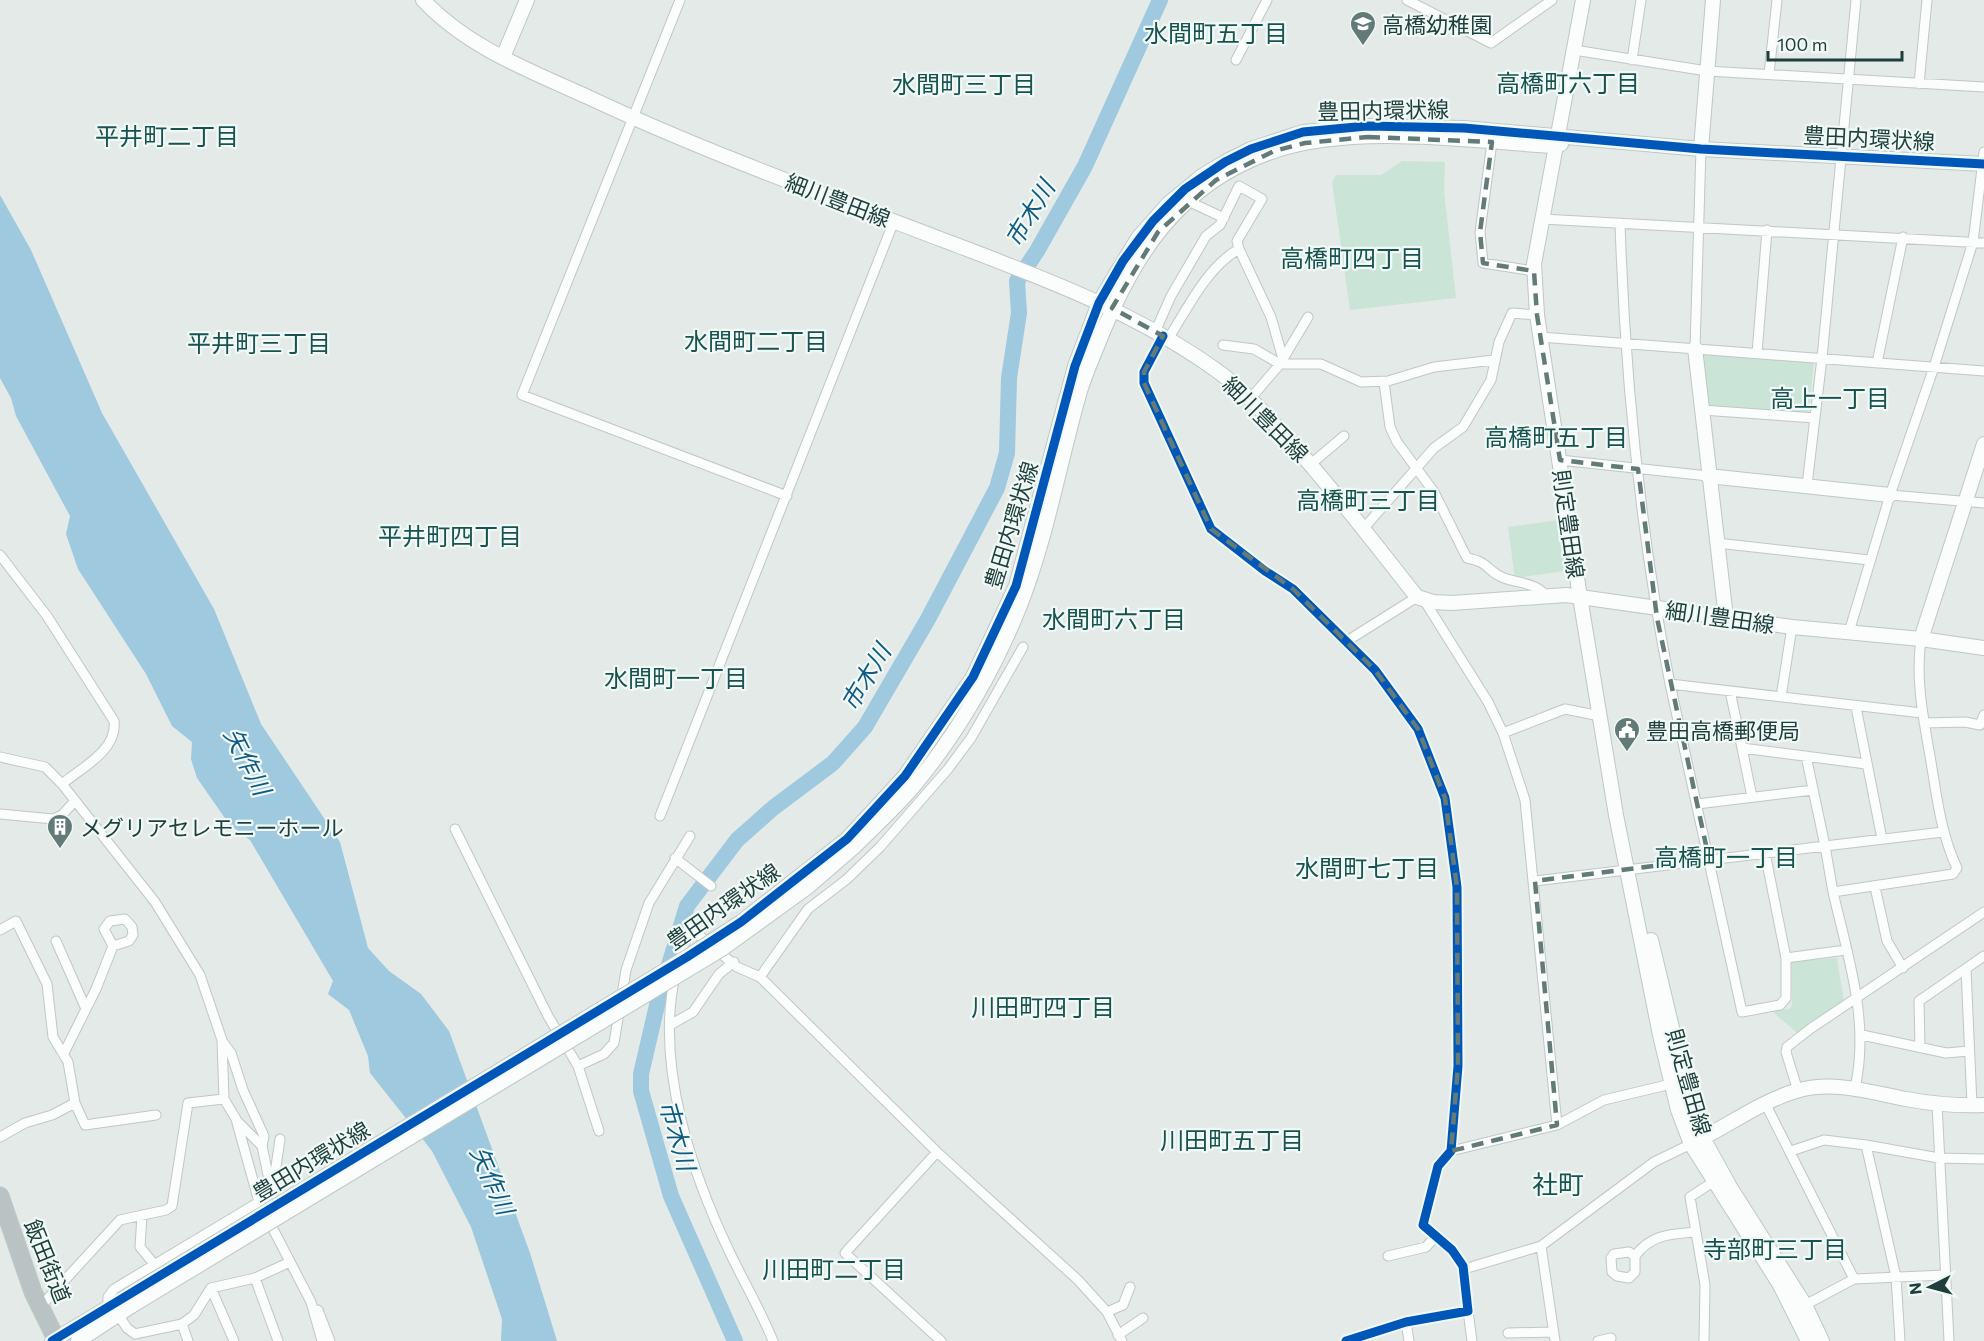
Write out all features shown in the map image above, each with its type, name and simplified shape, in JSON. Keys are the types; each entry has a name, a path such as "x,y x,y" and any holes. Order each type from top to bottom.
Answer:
{"highway":[{"name":"飯田街道","path":"0,1196 21,1262 55,1340"}],"street":[{"name":"細川豊田線","path":"423,0 456,31 503,57 632,118 747,166 1038,277 1106,306 1162,336 1218,371 1251,398 1311,464 1420,598 1452,603 1580,597 1792,627 1921,639 1984,648"},
{"path":"503,57 527,0"},
{"path":"680,0 522,395 787,496"},
{"path":"1236,60 1267,0"},
{"path":"1407,0 1491,43 1552,0"},
{"name":"則定豊田線","path":"1583,0 1555,140 1534,271 1540,337 1599,716 1671,1084 1713,1182 1780,1285 1808,1341"},
{"path":"1632,60 1641,0"},
{"path":"1713,0 1701,148 1695,348 1726,618"},
{"path":"1769,74 1777,0"},
{"path":"1807,485 1822,357 1856,0"},
{"path":"1919,84 1927,0"},
{"path":"1574,50 1707,71 1984,87"},
{"name":"豊田内環状線","path":"78,1341 131,1300 722,949 809,886 850,843 912,789 951,737 985,681 1019,609 1043,539 1081,389 1106,306 1138,238 1168,204 1202,176 1251,149 1303,132 1367,126 1555,140"},
{"name":"豊田内環状線","path":"1106,306 1146,246 1188,201 1216,180 1243,165 1274,151 1305,143 1368,137 1492,142 1575,140 1840,156 1984,160"},
{"path":"1492,142 1480,232 1483,263 1534,271"},
{"path":"1849,632 1869,560 1973,242 1984,160"},
{"path":"1162,336 1171,296 1206,236 1220,225 1239,186 1262,199 1237,241 1270,317 1281,362"},
{"path":"1188,201 1224,218"},
{"path":"1542,219 1984,243"},
{"path":"660,816 894,221"},
{"path":"1620,223 1624,343 1655,608 1742,1012 1784,1003 1786,958 1765,853"},
{"path":"1757,353 1767,230"},
{"path":"1877,363 1903,237"},
{"path":"1239,249 1224,257 1162,336 1144,372 1144,383 1211,529 1265,572 1293,589 1347,641 1383,680 1418,729 1445,798 1457,887 1458,1066 1451,1150 1438,1166 1423,1225 1452,1250 1464,1269 1472,1341"},
{"path":"1364,528 1414,468 1436,446 1463,427 1491,380 1494,360 1512,313 1537,315"},
{"path":"1251,398 1281,362 1308,317"},
{"path":"1540,337 1984,371"},
{"path":"1223,345 1254,349 1281,362 1319,363 1354,381 1384,382 1434,367 1494,360"},
{"path":"1384,382 1390,427 1414,468 1421,472 1434,492 1467,558 1482,560 1501,577 1540,588 1547,597"},
{"path":"1701,410 1815,418"},
{"path":"1311,464 1344,436"},
{"path":"1833,892 1875,887 1955,872 1958,868 1943,832 1924,723 1918,661 1921,639 1984,444"},
{"path":"1560,460 1984,503"},
{"path":"1717,543 1869,560"},
{"path":"0,555 47,616 114,721 116,732 111,741 97,757 62,784"},
{"path":"1347,641 1420,598 1488,702 1503,734 1525,800 1557,1125"},
{"path":"1781,698 1792,627"},
{"path":"760,977 808,909 847,879 880,847 948,769 971,738 1023,647"},
{"path":"1670,684 1923,713"},
{"path":"1730,691 1752,797"},
{"path":"1856,707 1882,839"},
{"path":"1503,734 1564,709 1599,716"},
{"path":"1924,723 1965,722 1980,725 1984,715"},
{"path":"1742,748 1866,764"},
{"path":"1806,756 1857,998 1862,1035 1855,1088"},
{"path":"0,757 45,767 62,784 155,902 186,950 200,975 222,1040 231,1053 243,1090 264,1136 262,1146 272,1194 280,1139"},
{"path":"1697,804 1813,790"},
{"path":"0,814 53,819 62,815 74,802"},
{"path":"455,829 548,1016 578,1066 599,1131"},
{"path":"1534,880 1943,832"},
{"path":"578,1066 604,1054 614,1043 626,970 649,903 690,836"},
{"path":"675,858 711,886"},
{"name":"則定豊田線","path":"1628,870 1644,915 1690,1102 1697,1141 1730,1187 1805,1305 1822,1341"},
{"path":"1875,887 1887,941 1903,968"},
{"path":"1798,1091 1786,1052 1787,1047 1810,1029 1984,912"},
{"path":"0,930 16,921 47,984 53,1037 64,1053 72,1079 75,1103 88,1126 118,1119 156,1115"},
{"path":"772,1341 730,1253 694,1159 677,1102 670,1060 672,993 689,927 734,962 737,967 760,977 937,1152 1078,1280 1107,1312 1120,1338 1143,1318"},
{"path":"56,941 86,1009"},
{"path":"64,1053 113,946"},
{"path":"1786,958 1846,950"},
{"path":"1920,1046 1919,1001 1984,956"},
{"path":"670,1025 693,1012 719,974 734,962"},
{"path":"1464,1269 1541,1246 1654,1162 1766,1104 1798,1091 1832,1086 1855,1088 1937,1104 1978,1105 1969,1051 1966,969"},
{"path":"1862,1035 1946,1053 1969,1051"},
{"path":"222,1040 224,1099 236,1119 262,1146"},
{"path":"1451,1150 1557,1125 1604,1100 1671,1084"},
{"path":"41,1306 120,1220 166,1210 172,1206 188,1103 224,1099"},
{"path":"0,1137 25,1123 52,1115 75,1103"},
{"path":"1766,1104 1854,1279"},
{"path":"1937,1104 1949,1341"},
{"path":"236,1119 258,1202 311,1302 322,1341"},
{"path":"1791,1151 1824,1140 1939,1158 1984,1159"},
{"path":"1866,1145 1896,1277 1900,1341"},
{"path":"937,1152 845,1253 941,1341"},
{"path":"1704,1341 1706,1300 1690,1197 1713,1182"},
{"path":"258,1202 114,1289 108,1296 114,1312 135,1334 150,1337 182,1324 194,1315 211,1288 255,1278 290,1262"},
{"path":"142,1215 140,1247 154,1264"},
{"path":"1635,1256 1647,1242 1658,1236 1696,1232"},
{"path":"1388,1256 1425,1247 1435,1236"},
{"path":"1508,1333 1555,1336 1541,1246"},
{"path":"1805,1305 1854,1279 1945,1275"},
{"path":"255,1278 278,1341"},
{"path":"1107,1312 1123,1305 1130,1287"},
{"path":"211,1288 234,1341"},
{"path":"311,1302 317,1307 330,1341"},
{"path":"1346,1341 1406,1322 1468,1311"},
{"name":"豊田内環状線","path":"55,1340 114,1312"},
{"path":"1406,1322 1409,1341"},
{"path":"182,1324 188,1341"},
{"path":"1598,1341 1611,1338"}],"highlighted area":[{"path":"1368,137 1492,142 1480,232 1483,263 1534,271 1537,315 1560,460 1638,469 1657,618 1709,859 1535,881 1557,1125 1451,1151 1458,1066 1457,887 1445,798 1418,729 1375,670 1293,589 1211,529 1144,383 1144,372 1163,336 1112,308 1158,232 1216,180 1274,151 1305,143"}],"green space":[{"path":"1402,161 1445,162 1444,191 1456,298 1350,310 1332,182 1336,175 1381,175"},
{"path":"1701,352 1814,363 1808,415 1707,405"},
{"path":"1559,520 1565,571 1515,578 1508,527"},
{"path":"1837,958 1844,1002 1797,1033 1772,1011 1789,1009 1792,1005 1792,961"}],"water":[{"name":"矢作川","path":"0,195 31,250 102,413 214,609 261,724 340,842 368,948 389,971 421,994 449,1031 530,1253 557,1341 501,1341 502,1319 471,1227 432,1151 370,1073 368,1056 349,1010 328,994 333,981 250,840 229,824 197,778 191,759 192,742 172,726 146,674 78,569 66,534 70,516 16,416 11,398 0,378"}],"waterway":[{"name":"市木川","path":"735,1341 671,1196 641,1091 641,1074 658,1001 687,906 737,840 773,808 833,763 865,727 928,619 997,488 1007,453 1009,378 1019,313 1017,281 1037,251 1085,166 1160,0"}],"cycle path":[{"path":"52,1341 687,957 741,922 847,839 905,776 973,677 1016,586 1075,366 1099,303 1123,261 1153,221 1185,189 1225,162 1251,149 1303,132 1367,126 1464,128 1701,149 1984,164"},
{"path":"1163,336 1144,372 1144,383 1211,529 1265,571 1293,589 1375,670 1418,729 1445,798 1457,887 1458,1066 1451,1151 1438,1166 1423,1225 1452,1250 1463,1266 1468,1311 1406,1322 1346,1341"}],"place":[{"name":"高橋幼稚園","path":"1363,47"},
{"name":"豊田高橋郵便局","path":"1627,753"},
{"name":"メグリアセレモニーホール","path":"60,850"}],"district":[{"name":"水間町五丁目","path":"1216,32"},
{"name":"高橋町六丁目","path":"1568,82"},
{"name":"水間町三丁目","path":"964,83"},
{"name":"平井町二丁目","path":"167,135"},
{"name":"高橋町四丁目","path":"1352,257"},
{"name":"水間町二丁目","path":"756,340"},
{"name":"平井町三丁目","path":"259,342"},
{"name":"高上一丁目","path":"1830,397"},
{"name":"高橋町五丁目","path":"1556,436"},
{"name":"高橋町三丁目","path":"1368,499"},
{"name":"平井町四丁目","path":"450,535"},
{"name":"水間町六丁目","path":"1114,618"},
{"name":"水間町一丁目","path":"676,677"},
{"name":"高橋町一丁目","path":"1726,856"},
{"name":"水間町七丁目","path":"1367,867"},
{"name":"川田町四丁目","path":"1043,1006"},
{"name":"川田町五丁目","path":"1232,1139"},
{"name":"社町","path":"1558,1183"},
{"name":"寺部町三丁目","path":"1775,1248"},
{"name":"川田町二丁目","path":"834,1268"}]}
